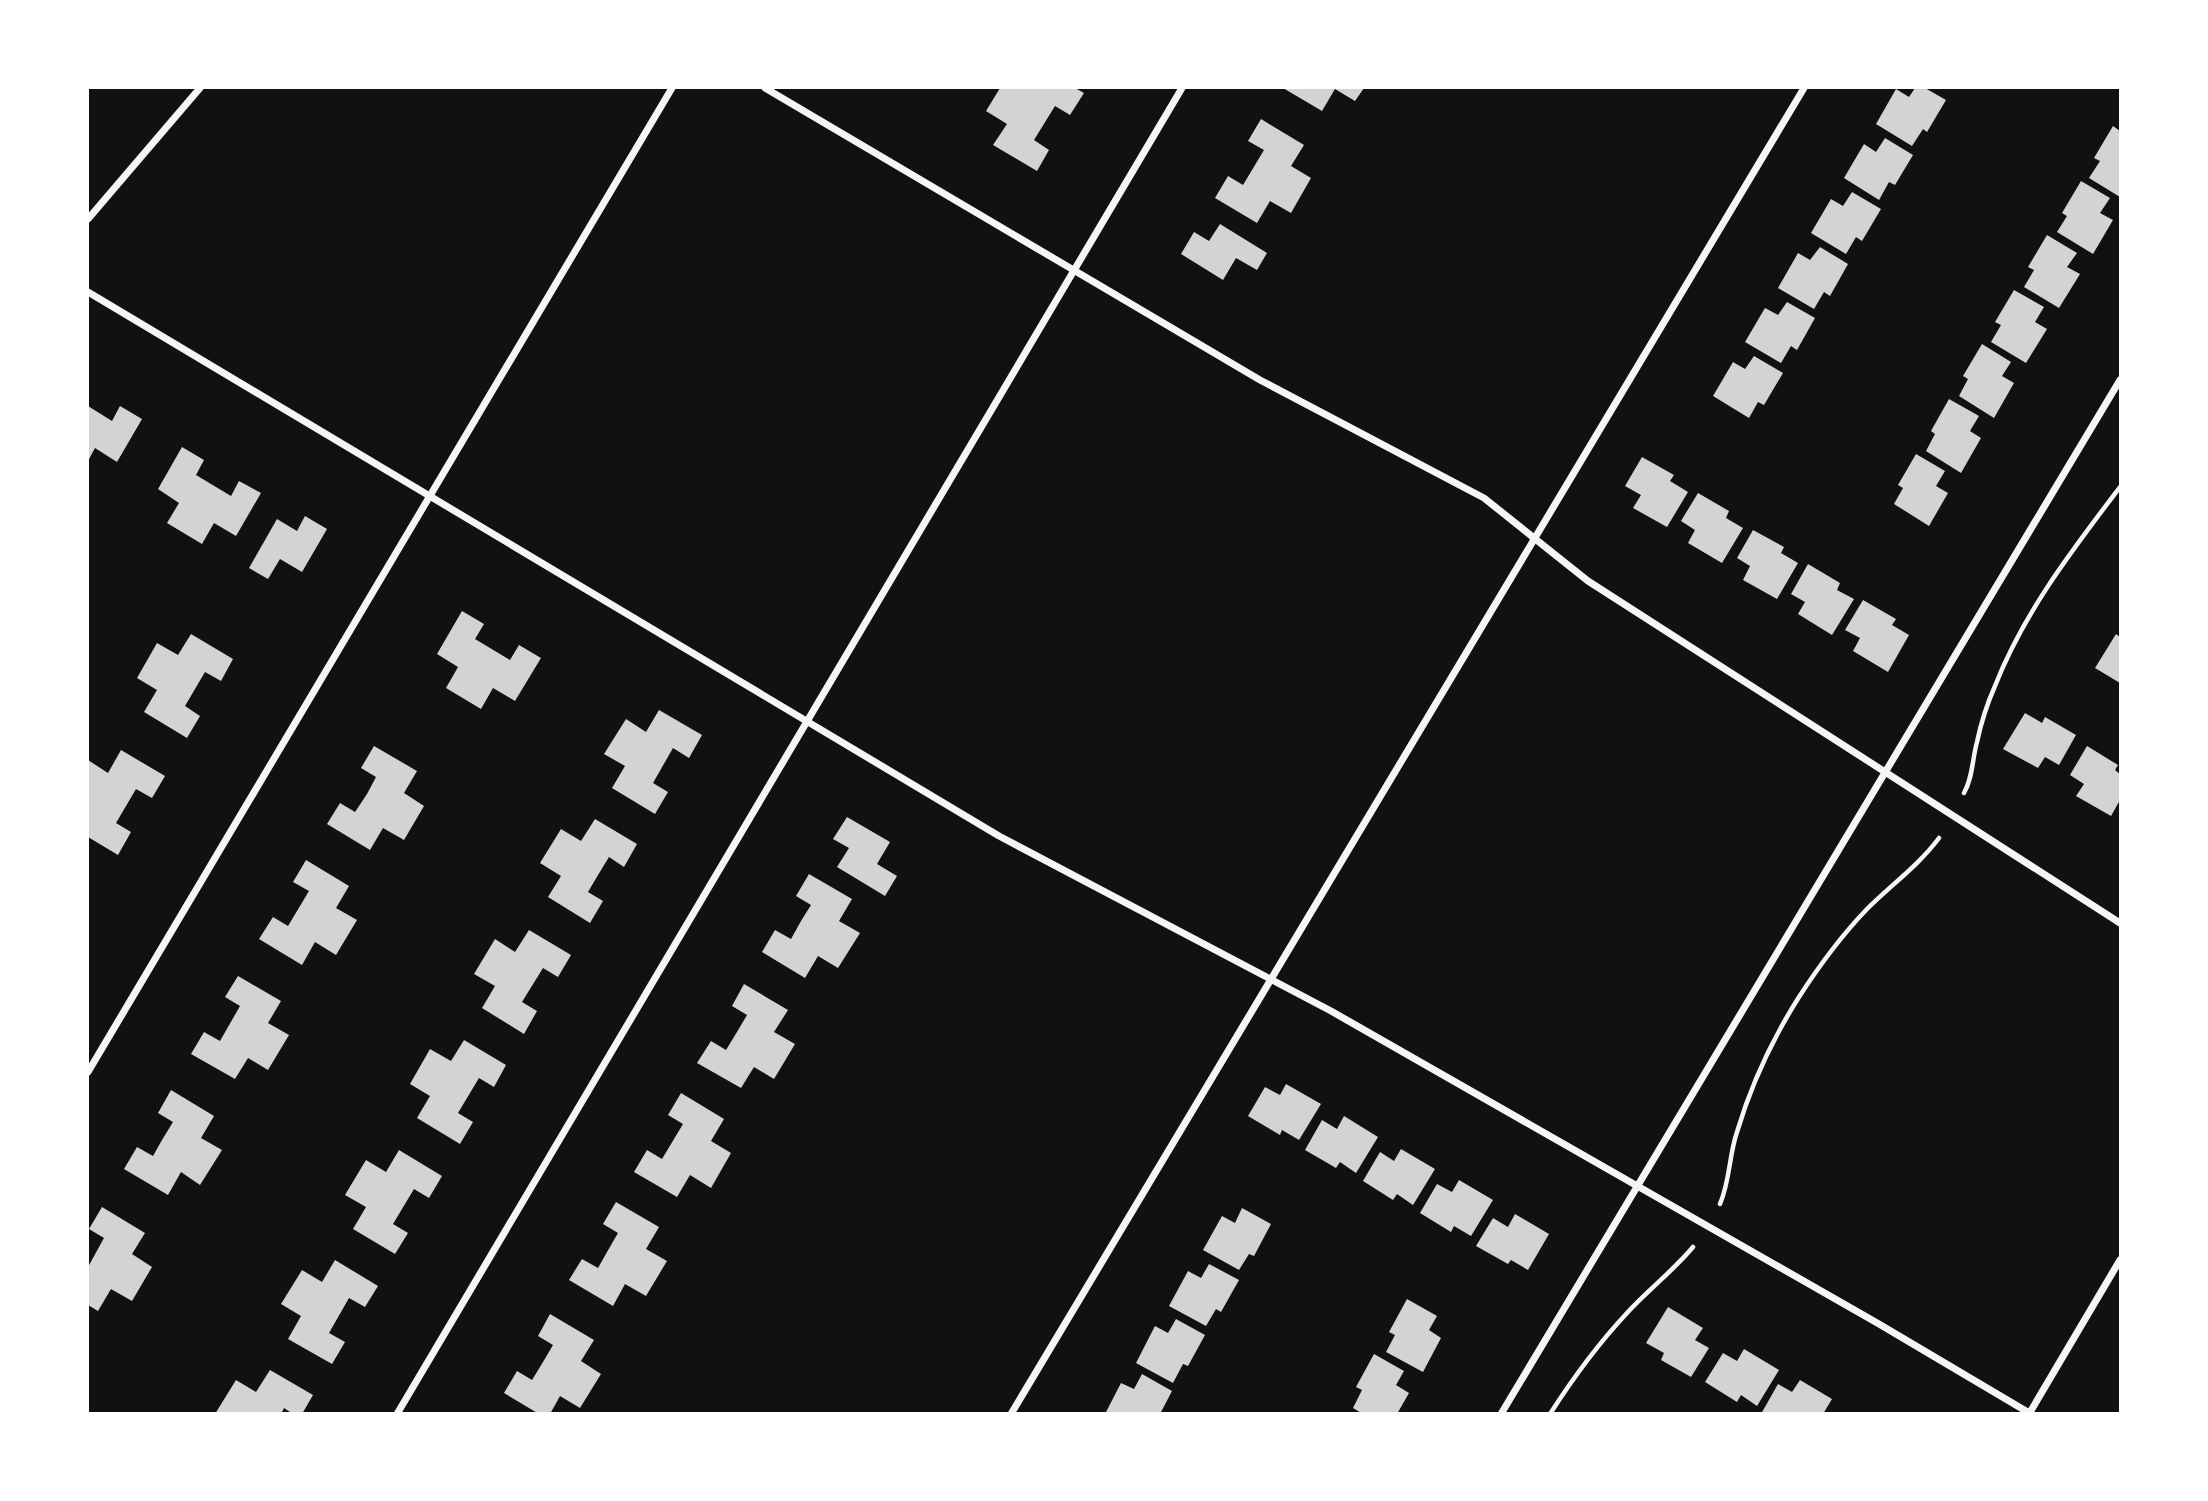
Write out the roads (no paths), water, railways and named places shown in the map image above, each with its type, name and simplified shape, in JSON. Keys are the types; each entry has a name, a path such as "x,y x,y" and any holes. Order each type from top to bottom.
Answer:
{"street":[{"path":"88,219 200,88"},
{"path":"88,1072 672,88"},
{"path":"765,88 1260,380 1484,498 1588,581 2120,923"},
{"path":"397,1413 1182,88"},
{"path":"1011,1413 1804,88"},
{"path":"88,292 999,836 1331,1011 1638,1185 2030,1413 2120,1260"},
{"path":"1501,1413 2120,380"}]}
